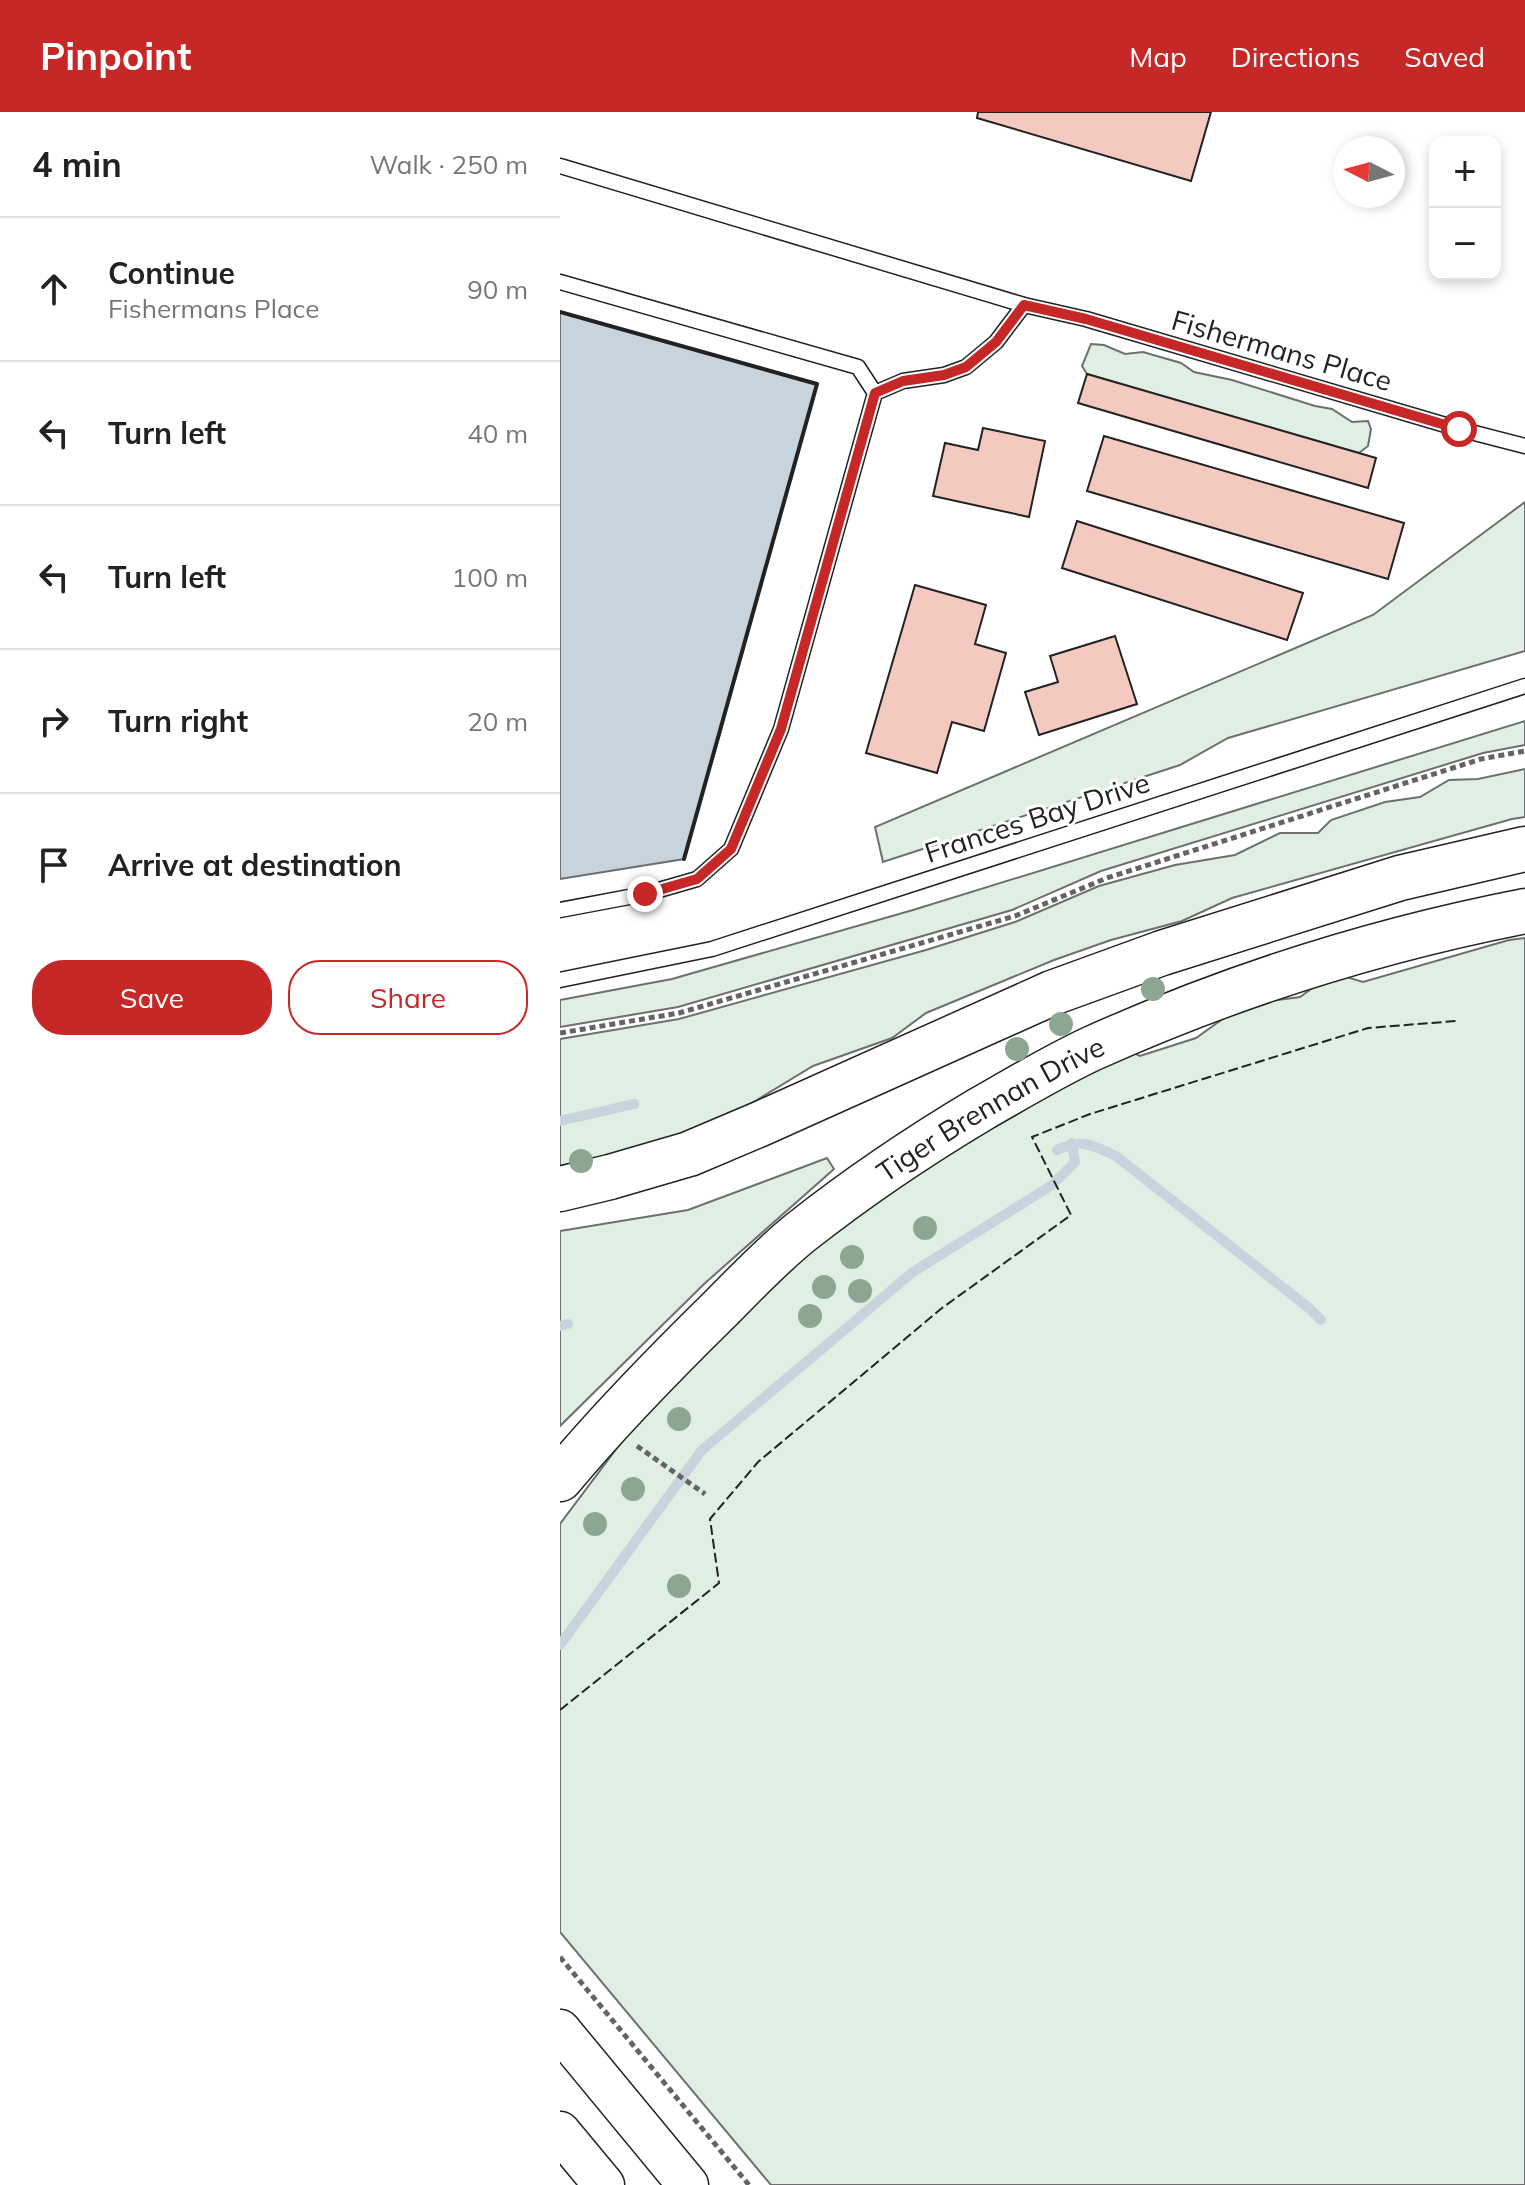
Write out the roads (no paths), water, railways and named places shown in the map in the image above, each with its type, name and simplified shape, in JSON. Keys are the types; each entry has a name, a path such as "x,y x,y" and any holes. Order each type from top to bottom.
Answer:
{"main road":[{"path":"560,1189 689,1154 1052,993 1162,953 1400,878 1525,849"},
{"name":"Tiger Brennan Drive","path":"560,1479 666,1362 773,1256 940,1134 1022,1085 1091,1049 1299,968 1382,944 1525,911"}],"street":[{"path":"560,2030 688,2185"},
{"path":"560,2132 604,2185"}],"lane":[{"name":"Fishermans Place","path":"560,166 1024,305 1086,319 1525,446"},
{"path":"560,282 858,367 875,393 781,729 731,849 697,879 645,894 560,910"},
{"path":"875,393 903,381 944,375 966,367 996,342 1024,305"},
{"name":"Frances Bay Drive","path":"560,980 712,949 1525,686"}],"waterway":[{"path":"560,1121 634,1104"},
{"path":"560,1645 702,1450 913,1272 1052,1185 1075,1162 1072,1143"},
{"path":"1057,1150 1073,1144 1087,1144 1116,1156 1321,1320"},
{"path":"560,1326 568,1324"}]}
